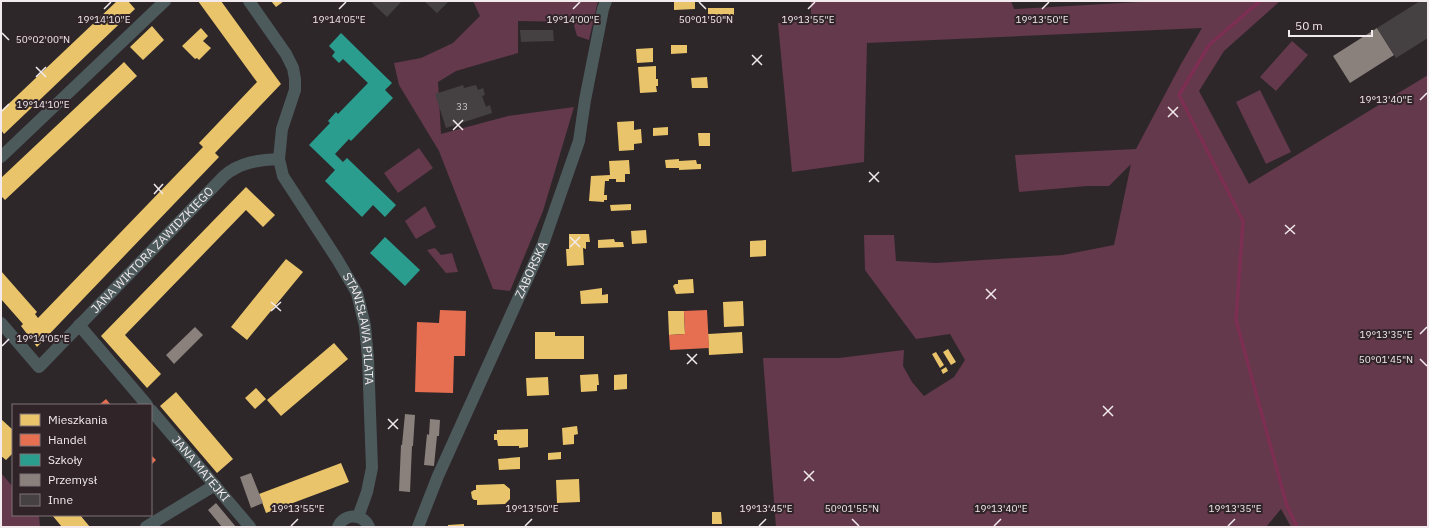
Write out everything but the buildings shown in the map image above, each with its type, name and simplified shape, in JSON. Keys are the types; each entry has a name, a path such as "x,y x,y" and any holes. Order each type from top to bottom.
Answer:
{"street":[{"path":"1,157 165,1"},
{"path":"249,1 286,54 293,68 295,79 294,90 282,129 279,159"},
{"name":"ZABORSKA","path":"418,527 438,476 543,244 579,141 585,100 603,8 606,1"},
{"name":"JANA WIKTORA ZAWIDZKIEGO","path":"1,323 39,367 232,169 259,160 279,159"},
{"name":"STANISŁAWA PILATA","path":"279,159 283,176 337,259 357,293 365,326 368,358 372,468 367,492 358,517"},
{"path":"80,325 146,404"},
{"name":"JANA MATEJKI","path":"152,411 250,527"},
{"path":"146,527 215,485"},
{"path":"338,527 343,520 348,517 358,517 364,519 369,527"}],"shaded area":[{"path":"473,1 598,1 589,40 577,36 573,22 518,21 518,53 456,71 438,82 441,134 508,116 574,107 543,211 510,291 493,289 439,151 399,85 394,63 421,58 453,43 480,16"},
{"path":"811,1 1011,1 1014,9 1157,1 1280,1 1224,51 1199,91 1249,184 1428,75 1428,527 1291,527 1281,509 1266,527 776,527 763,358 839,358 904,350 903,366 912,382 924,396 954,377 965,360 950,334 916,339 865,270 864,235 894,235 896,261 936,263 1063,255 1114,245 1131,164 1109,186 1087,186 1019,192 1015,155 1136,149 1202,28 867,43 864,162 792,172 778,23 811,21"},
{"path":"1292,41 1308,55 1276,91 1260,77"},
{"path":"1260,90 1291,152 1266,164 1236,102"},
{"path":"419,148 433,168 398,193 384,173"},
{"path":"425,206 436,227 416,239 405,221"},
{"path":"435,248 441,255 452,253 458,272 446,273 427,250"},
{"path":"1,473 12,486 12,516 39,516 40,527 1,527"}],"waterway":[{"path":"1260,1 1209,45 1179,95 1243,221 1236,320 1287,506 1297,527"}]}
